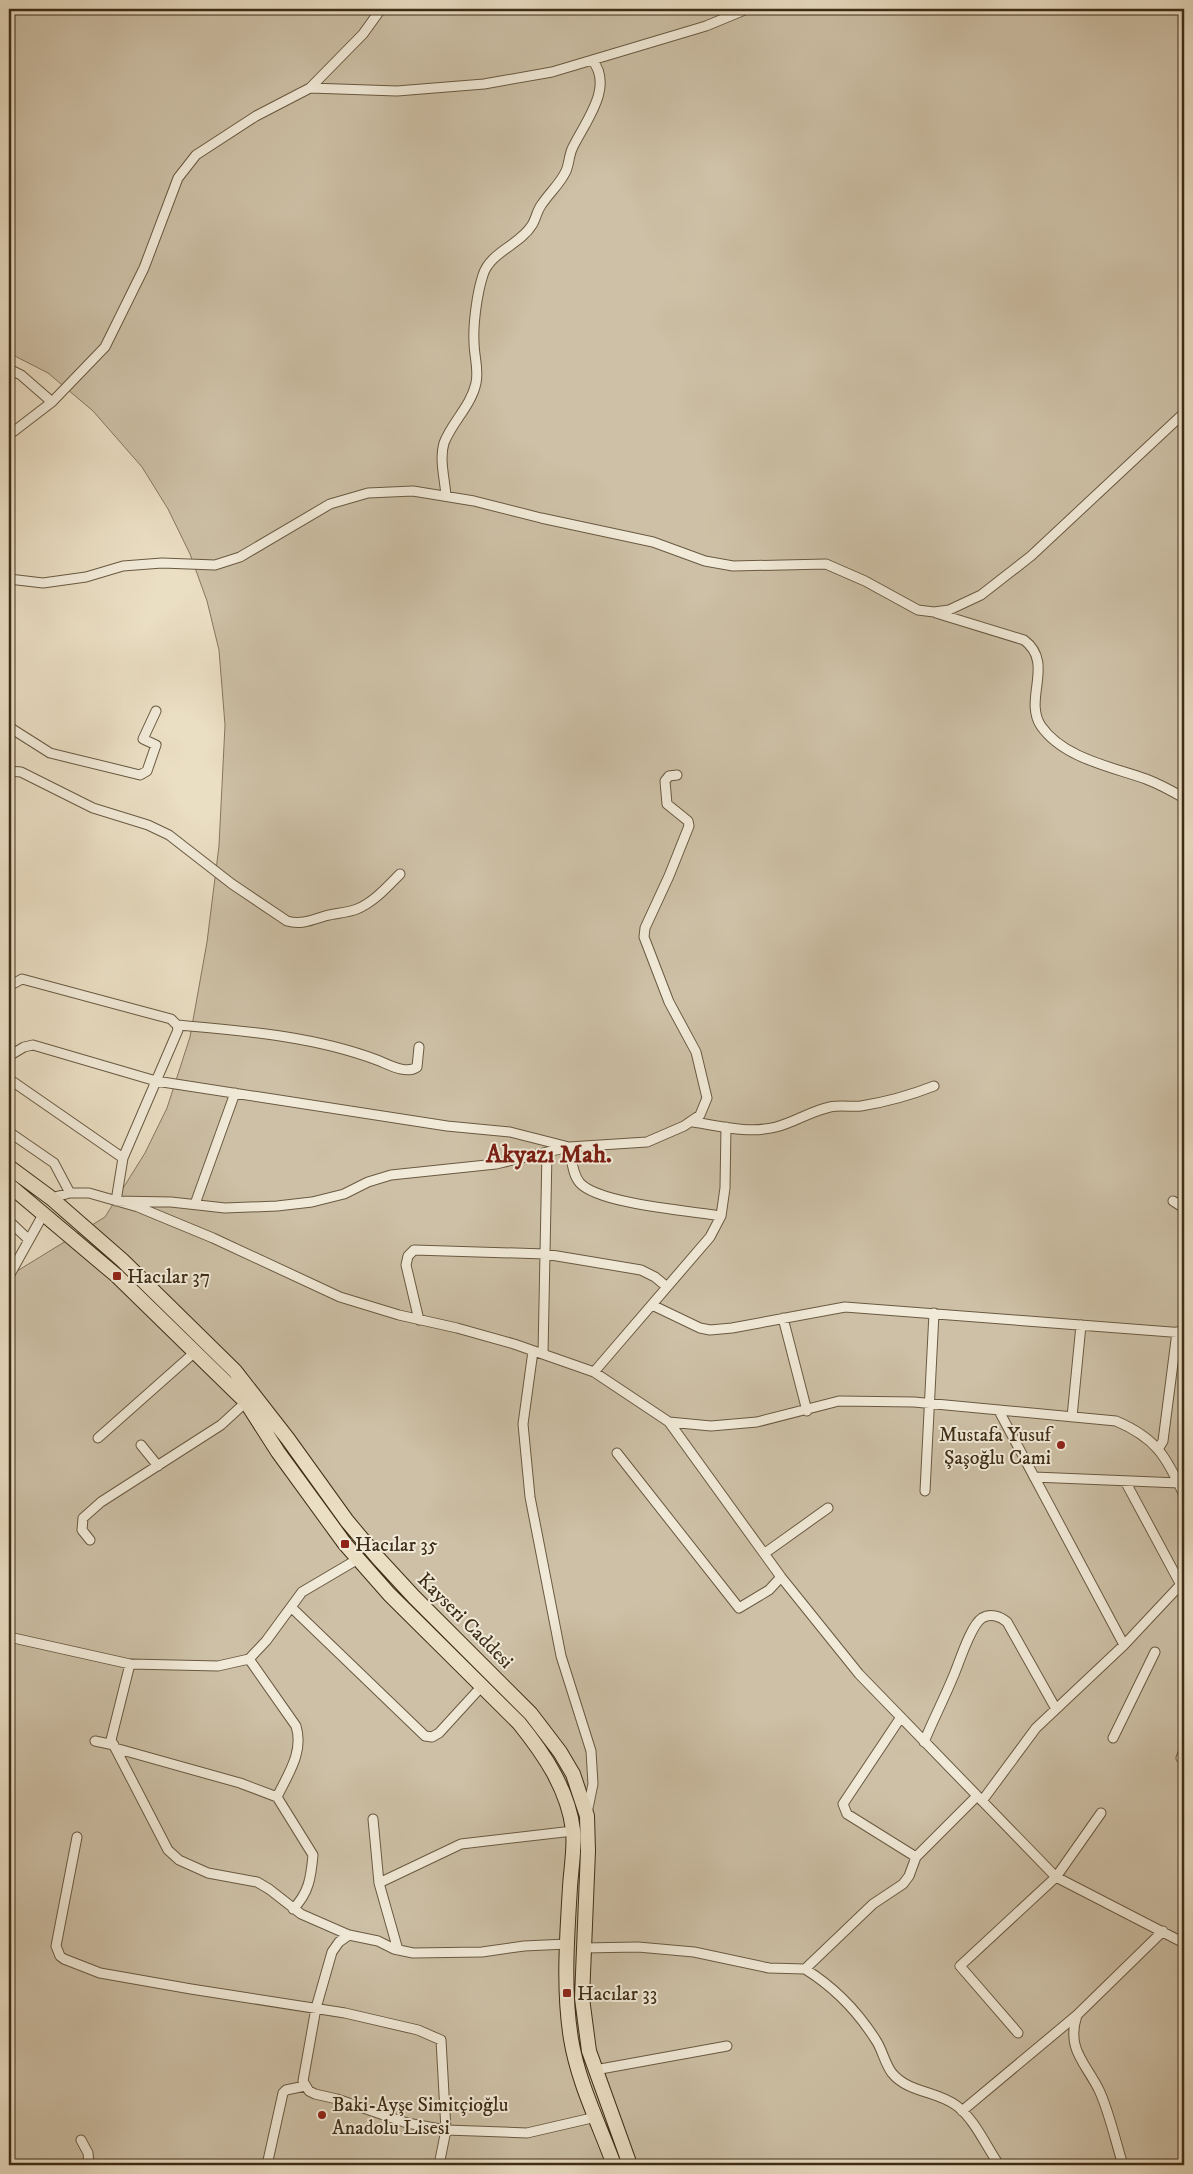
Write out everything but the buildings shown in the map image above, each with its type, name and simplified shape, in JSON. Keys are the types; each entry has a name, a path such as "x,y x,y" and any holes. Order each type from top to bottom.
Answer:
{"main road":[{"name":"Kayseri Caddesi","path":"9,1167 51,1198 122,1260 235,1372 288,1439 347,1521 378,1558 414,1597 531,1714 548,1734 573,1774 587,1816 588,1850 582,1998 589,2051 630,2165"},
{"name":"Kayseri Caddesi","path":"9,1185 117,1276 246,1402 284,1460 358,1559 519,1723 538,1746 552,1769 562,1791 573,1831 567,1944 567,1993 571,2039 582,2080 614,2165"}],"street":[{"path":"9,435 52,402 105,347 144,268 178,178 196,155 256,116 310,88 363,34 381,9"},
{"path":"310,88 397,91 484,84 552,72 706,26 748,9"},
{"path":"446,496 443,458 445,442 468,403 476,384 478,363 474,343 483,274 489,262 518,241 532,225 541,205 557,187 567,169 571,150 587,125 601,84 597,67 592,60"},
{"path":"9,370 21,375 52,402"},
{"path":"934,612 949,610 981,595 1031,556 1184,413"},
{"path":"9,579 44,583 86,577 123,566 162,563 215,565 240,558 330,504 368,493 413,490 474,500 541,518 653,542 705,561 733,566 826,564 864,580 904,604 918,610 934,612 1024,640 1030,644 1038,657 1035,709 1042,726 1048,733 1072,753 1148,780 1184,798"},
{"path":"9,727 50,753 140,775 147,771 156,746 143,739 156,711"},
{"path":"9,770 20,772 94,808 148,825 168,835 232,884 287,921 294,923 302,923 333,913 357,909 379,896 400,874"},
{"path":"116,1201 195,1204 226,1208 277,1206 312,1202 344,1194 368,1182 391,1175 496,1164 570,1147 647,1142 693,1122 700,1115 707,1098 696,1052 669,1002 644,933 689,826 688,821 667,804 665,781 669,776 677,775"},
{"path":"9,986 22,979 171,1019 177,1025 308,1040 368,1056 407,1070 417,1067 419,1047"},
{"path":"116,1201 123,1158 178,1030 177,1025"},
{"path":"9,1056 24,1047 33,1045 156,1081 448,1126 510,1132 570,1147"},
{"path":"9,1079 123,1158"},
{"path":"693,1122 751,1130 776,1127 816,1110 833,1106 859,1106 910,1096 934,1086"},
{"path":"195,1204 235,1093"},
{"path":"594,1372 710,1237 721,1216 725,1188 726,1127"},
{"path":"9,1132 54,1163 70,1193"},
{"path":"570,1147 574,1174 584,1187 592,1192 618,1200 721,1216"},
{"path":"543,1354 547,1152"},
{"path":"51,1198 70,1193 89,1193 138,1207 213,1238 340,1297 419,1320 457,1328 543,1354 594,1372 670,1422 781,1577 859,1674 1056,1877 1184,1943"},
{"path":"1173,1201 1184,1208"},
{"path":"9,1276 44,1213"},
{"path":"9,1221 28,1239"},
{"path":"419,1320 406,1265 408,1256 414,1250 545,1254 641,1270 655,1277 666,1287"},
{"path":"652,1305 700,1328 710,1330 845,1307 1180,1333 1163,1440 1158,1449"},
{"path":"926,1491 934,1313"},
{"path":"783,1318 807,1411"},
{"path":"1072,1417 1081,1325"},
{"path":"533,1351 523,1424 530,1497 561,1656 591,1752 593,1784 587,1816"},
{"path":"98,1438 195,1352"},
{"path":"670,1422 711,1426 757,1422 807,1411 839,1401 931,1404 1116,1420 1135,1429 1153,1442 1171,1466 1183,1490"},
{"path":"90,1540 82,1530 83,1518 101,1502 221,1425 246,1402"},
{"path":"999,1411 1124,1645"},
{"path":"141,1445 158,1466"},
{"path":"617,1452 739,1608 769,1590 781,1577"},
{"path":"1034,1477 1125,1481 1183,1490"},
{"path":"805,1969 873,1904 904,1884 910,1876 916,1857 979,1798 1036,1728 1124,1645 1182,1583 1125,1481"},
{"path":"765,1553 828,1508"},
{"path":"9,1637 130,1664 218,1666 250,1659 266,1642 302,1592 358,1559"},
{"path":"291,1607 425,1736 432,1737 439,1733 482,1686"},
{"path":"924,1742 964,1648 979,1621 987,1616 997,1616 1007,1622 1056,1709"},
{"path":"1113,1738 1155,1652"},
{"path":"250,1659 296,1726 299,1736 297,1754 277,1797"},
{"path":"130,1664 111,1740 168,1850 179,1860 208,1873 257,1882 301,1914 349,1935 378,1941 398,1950 413,1953 482,1952 524,1946 567,1944"},
{"path":"901,1718 843,1804 847,1814 916,1857"},
{"path":"95,1741 240,1783 277,1797 314,1855 308,1888 302,1900 293,1909"},
{"path":"1018,2033 960,1966 1056,1877 1101,1813"},
{"path":"373,1819 379,1883 398,1950"},
{"path":"379,1883 461,1844 573,1831"},
{"path":"77,1837 56,1946 60,1956 100,1973 345,2013 418,2030 441,2040 446,2130 439,2165"},
{"path":"962,2111 1077,2015 1162,1932"},
{"path":"349,1935 339,1942 332,1952 316,2008 303,2074 305,2086 315,2094 338,2098 407,2123 446,2130 527,2133 596,2118"},
{"path":"583,1948 638,1947 694,1952 769,1968 805,1969 824,1981 840,1996 867,2028 878,2044 893,2074 904,2083 943,2098 962,2111 972,2122 999,2165"},
{"path":"1077,2015 1074,2026 1074,2046 1099,2091 1123,2165"},
{"path":"595,2070 727,2046"},
{"path":"267,2165 283,2094 286,2090 305,2086"},
{"path":"81,2140 88,2153 89,2165"}],"shaded area":[{"path":"9,9 1184,9 1184,2165 9,2165 9,1276 105,1217 145,1153 167,1108 190,1037 207,942 219,846 225,725 219,650 207,601 190,554 168,509 142,467 93,411 48,373 9,353"}],"place":[{"name":"Hacılar 37","path":"117,1276"},
{"name":"Mustafa Yusuf Şaşoğlu Cami","path":"1061,1445"},
{"name":"Hacılar 35","path":"345,1544"},
{"name":"Hacılar 33","path":"567,1993"},
{"name":"Baki-Ayşe Simitçioğlu Anadolu Lisesi","path":"322,2115"}],"district":[{"name":"Akyazı Mah.","path":"549,1153"}]}
